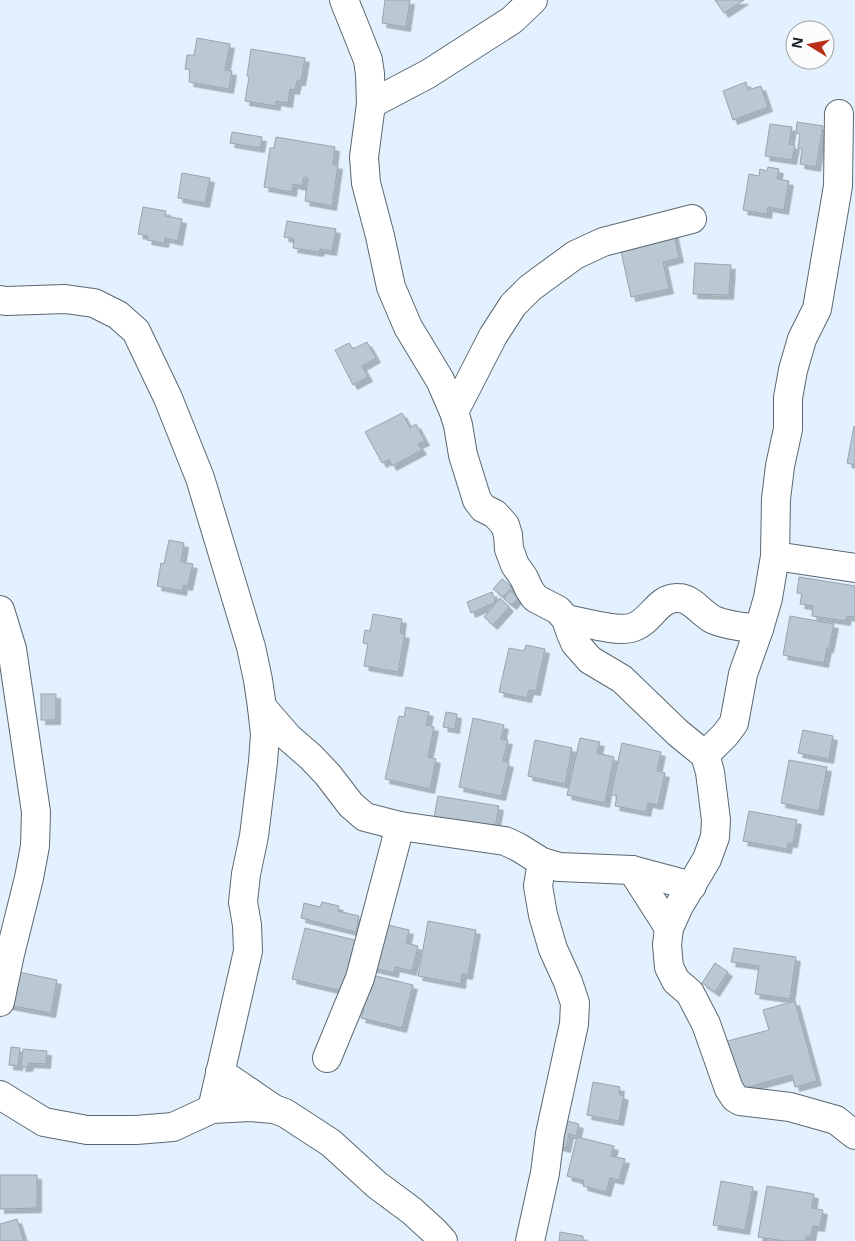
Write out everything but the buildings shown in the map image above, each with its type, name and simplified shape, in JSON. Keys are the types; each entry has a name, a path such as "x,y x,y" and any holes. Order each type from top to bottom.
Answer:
{"street":[{"path":"344,0 368,60 371,104 364,157 366,183 391,287 408,327 440,380 454,412 463,455 477,500 483,508 495,514 505,525 509,549 515,565 535,598 558,610 566,619 575,643 590,660 622,679 678,733 705,755 710,772 716,820 715,837 708,859 679,906 668,928 669,967 676,981 690,993 706,1024 729,1089 735,1098 790,1107 836,1120 855,1135"},
{"path":"371,104 428,74 512,20 533,0"},
{"path":"705,755 734,723 743,674 768,598 775,556 776,499 780,466 788,429 788,398 793,370 802,339 817,308 838,186 839,114"},
{"path":"454,412 493,336 513,305 530,288 576,255 603,242 692,219"},
{"path":"0,300 65,299 94,302 118,315 136,331 168,398 200,478 252,647 265,734 254,836 246,874 243,902 247,925 248,951 212,1109"},
{"path":"440,380 458,380 472,376"},
{"path":"775,556 855,568"},
{"path":"566,619 613,628 632,628 646,619 664,601 677,597 686,599 712,619 727,625 759,629"},
{"path":"0,610 12,649 36,812 35,846 29,878 0,1002"},
{"path":"262,707 288,737 328,774 351,805 365,817 400,826 505,841 518,846 542,862 559,867 632,870 692,886"},
{"path":"263,762 301,748"},
{"path":"326,1058 360,978 400,826"},
{"path":"530,1241 545,1173 550,1134 574,1024 575,1003 553,949 543,915 538,886 542,862"},
{"path":"632,870 668,928"},
{"path":"220,1072 274,1109 285,1113 331,1144 377,1185 412,1211 443,1241"},
{"path":"0,1095 44,1122 88,1130 136,1130 173,1127 212,1109 250,1107 274,1109"}]}
